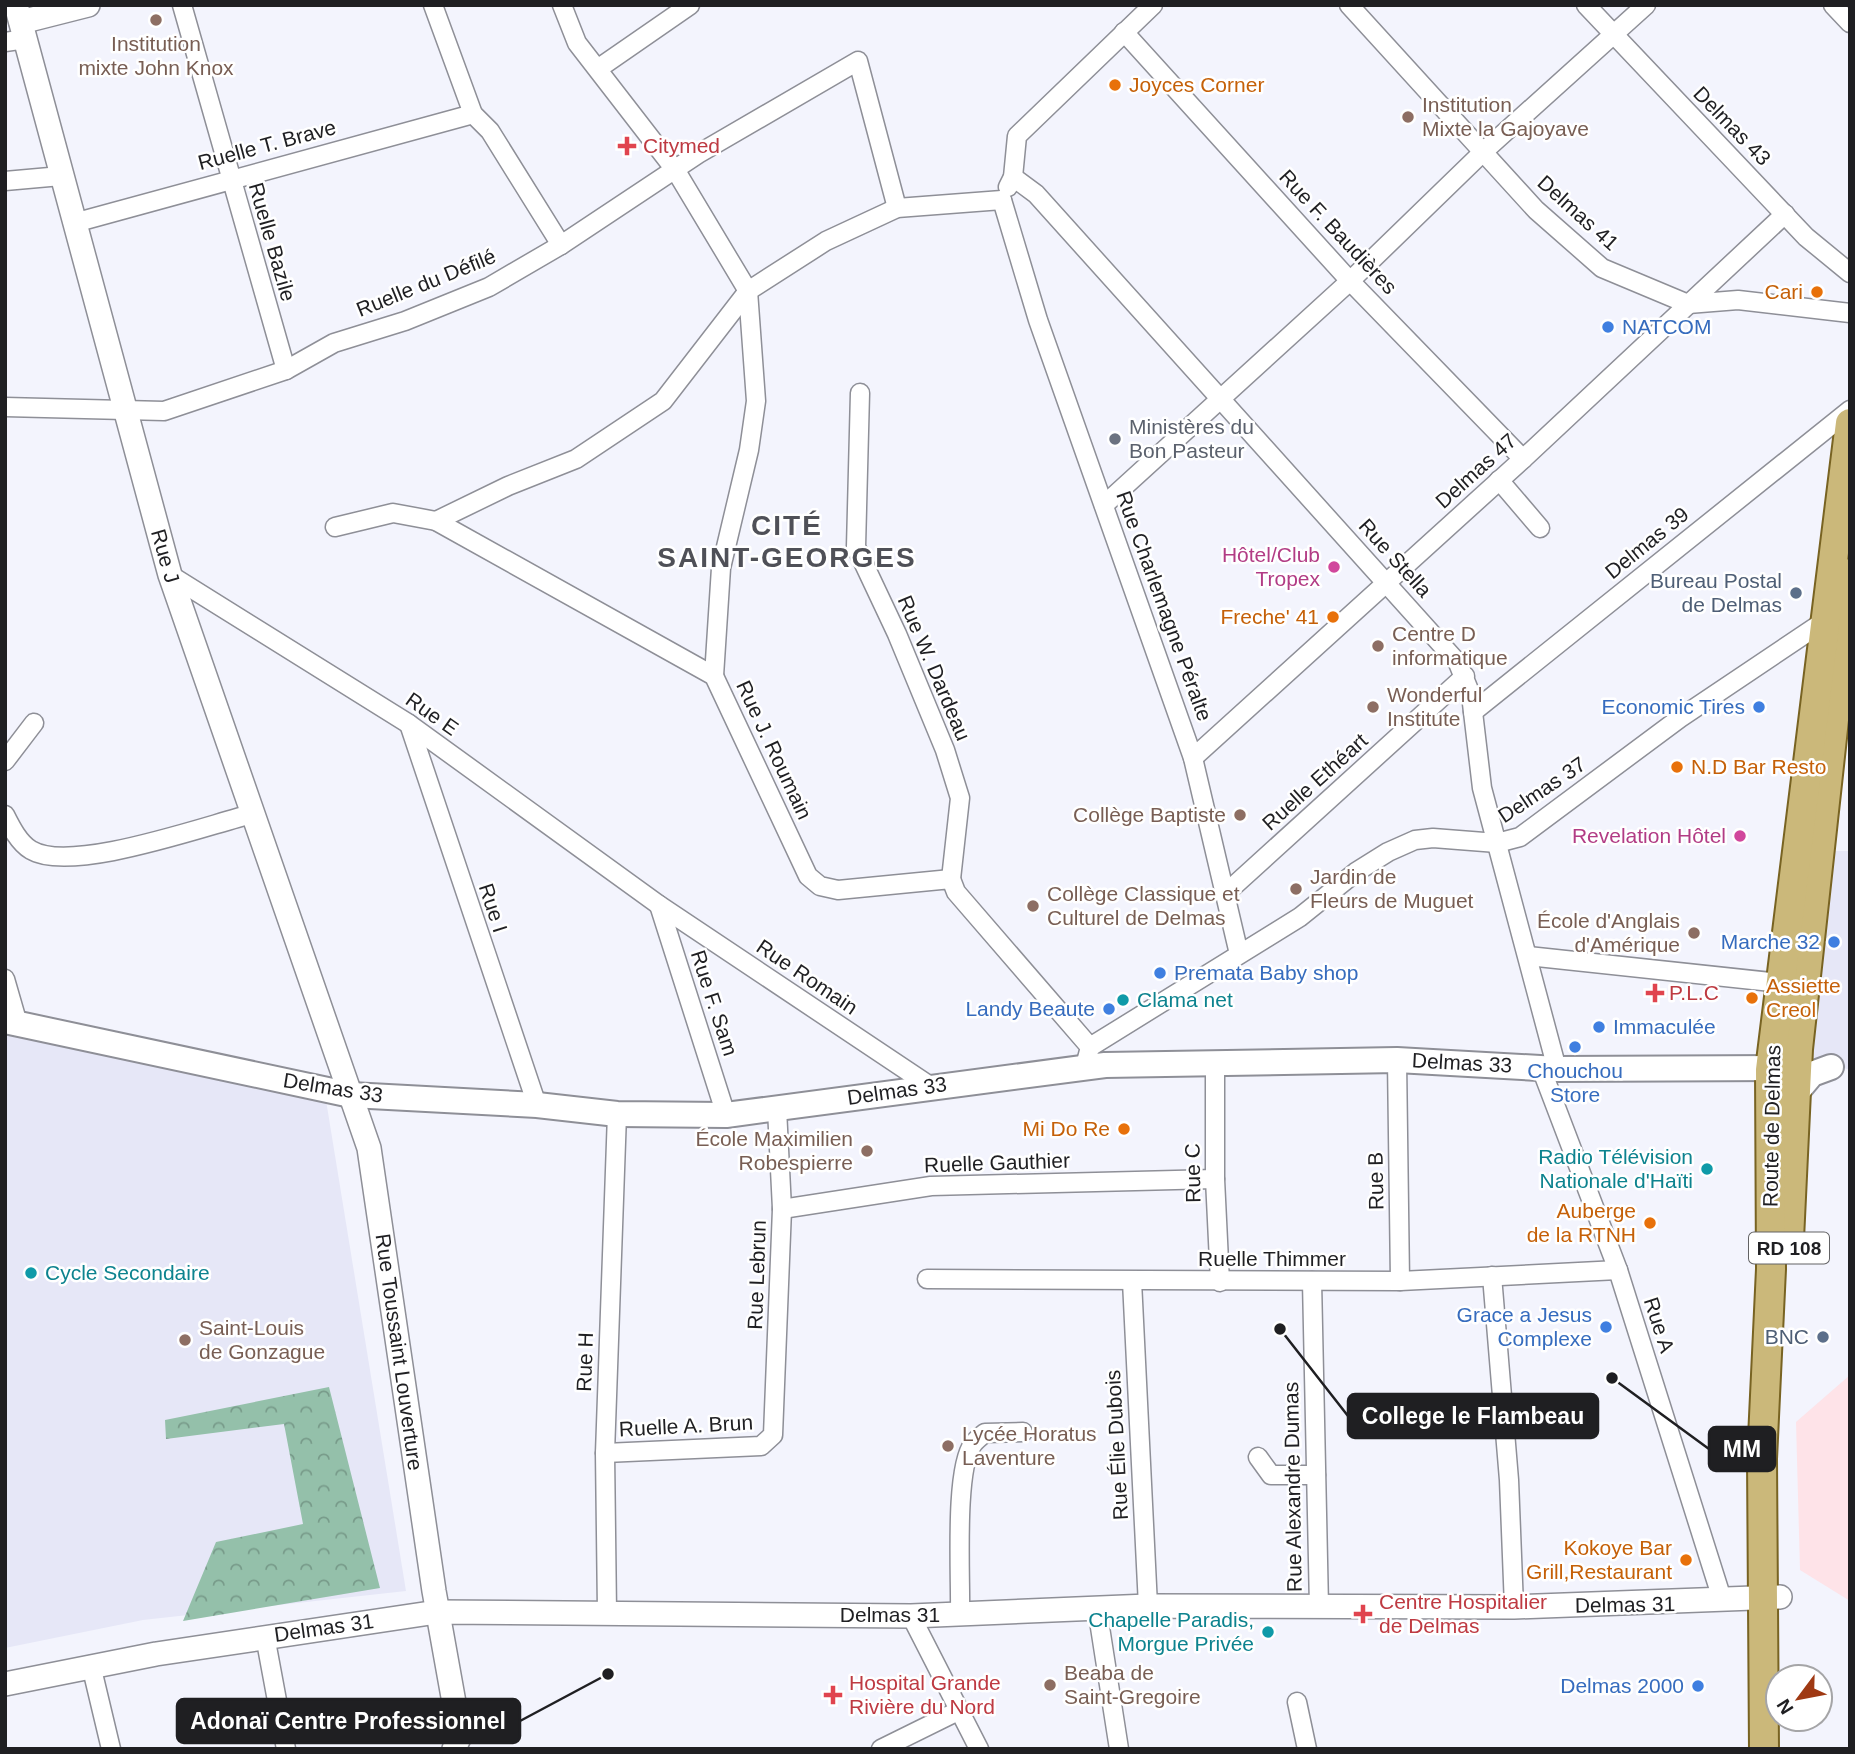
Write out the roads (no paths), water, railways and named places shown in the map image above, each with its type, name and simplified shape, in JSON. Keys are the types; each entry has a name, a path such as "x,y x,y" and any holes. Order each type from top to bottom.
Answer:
{"main road":[{"name":"Route de Delmas","path":"1779,1663 1762,1459 1771,1269 1792,984 1833,624 1850,423"},
{"name":"Route de Delmas","path":"1792,984 1842,689 1833,624 1850,573"},
{"name":"Delmas 33","path":"12,1023 351,1095 537,1105 617,1114 726,1115 778,1109 930,1086 1088,1056 1398,1071 1732,1067 1758,1057 1786,1064"},
{"path":"1786,1064 1811,1061 1841,1067"},
{"path":"1786,1064 1812,1074 1841,1067"},
{"name":"Route de Delmas","path":"1764,1749 1773,1597"}],"street":[{"path":"17,27 88,5"},
{"name":"Ruelle Bazile","path":"182,5 229,178 286,370"},
{"path":"433,5 473,114 490,131 561,245"},
{"path":"562,5 577,43 676,171 748,292 756,401 749,450 721,568 714,676"},
{"path":"598,68 690,5"},
{"path":"436,521 508,486 576,459 663,401 748,292 826,241 897,208 1002,200 1013,177 1013,149 1017,136 1153,5"},
{"name":"Delmas 41","path":"1349,5 1536,210 1602,268 1688,304 1738,300 1850,313"},
{"name":"Delmas 43","path":"1586,5 1785,214 1827,256 1850,273"},
{"path":"1104,505 1220,402 1483,152 1615,36 1646,5"},
{"path":"1833,5 1850,23"},
{"name":"Rue J","path":"17,27 61,176 170,575 351,1095"},
{"name":"Rue F. Baudières","path":"1124,32 1350,281 1523,459"},
{"name":"Ruelle du Défilé","path":"5,407 164,411 286,370 334,343 405,321 489,287 561,245 698,154 858,61 897,208"},
{"name":"Ruelle T. Brave","path":"74,223 229,178 473,114"},
{"path":"5,181 61,176"},
{"name":"Rue Stella","path":"1013,177 1036,194 1220,402 1388,582 1458,663 1465,676 1473,712 1479,772 1528,956 1549,1069"},
{"name":"Rue Charlemagne Péralte","path":"1002,200 1038,320 1193,758 1239,954"},
{"name":"Delmas 47","path":"1193,758 1523,459 1785,214"},
{"name":"Rue W. Dardeau","path":"860,393 856,547 945,750 960,798 951,879"},
{"name":"Delmas 39","path":"1473,712 1850,410"},
{"path":"1499,480 1540,528"},
{"name":"Rue J. Roumain","path":"335,527 393,513 436,521 714,676 808,876 820,886 838,890 951,879"},
{"name":"Rue E","path":"170,575 409,724 659,905"},
{"name":"Delmas 37","path":"1088,1056 1239,954 1300,917 1376,858 1403,845 1433,838 1497,843 1520,837 1680,718 1833,624"},
{"name":"Ruelle Ethéart","path":"1226,893 1465,676"},
{"path":"5,761 34,723"},
{"name":"Rue I","path":"409,724 537,1105"},
{"path":"5,815 13,830 30,849 54,858 86,857 252,814"},
{"path":"951,879 956,892 1088,1056"},
{"name":"Rue Romain","path":"659,905 930,1086"},
{"name":"Rue F. Sam","path":"659,905 726,1115"},
{"path":"1528,956 1792,984"},
{"path":"5,979 12,1023"},
{"name":"Rue C","path":"1215,1063 1215,1179 1220,1282"},
{"name":"Rue A","path":"1549,1069 1618,1270 1722,1599"},
{"name":"Rue B","path":"1398,1071 1400,1281"},
{"name":"Rue Toussaint Louverture","path":"351,1095 369,1148 437,1612 460,1736 454,1749"},
{"name":"Rue Lebrun","path":"768,1442 773,1435 782,1209 778,1109"},
{"name":"Rue H","path":"607,1612 605,1452 617,1114"},
{"name":"Ruelle Gauthier","path":"782,1209 931,1186 1215,1179"},
{"name":"Ruelle Thimmer","path":"927,1279 1400,1281 1618,1270"},
{"path":"1492,1276 1508,1480 1514,1607"},
{"name":"Rue Élie Dubois","path":"1132,1281 1148,1606"},
{"name":"Rue Alexandre Dumas","path":"1312,1281 1319,1607"},
{"path":"960,1614 961,1511 965,1467 971,1445 985,1433 1023,1432"},
{"name":"Ruelle A. Brun","path":"605,1452 761,1446 768,1442"},
{"path":"1258,1457 1271,1475 1316,1475"},
{"name":"Delmas 31","path":"5,1684 154,1647 265,1636 437,1612 911,1616 1148,1606 1514,1607 1685,1603 1773,1597"},
{"path":"1097,1608 1119,1749"},
{"path":"911,1616 979,1749"},
{"path":"265,1636 286,1749"},
{"path":"90,1665 111,1749"},
{"path":"1297,1702 1307,1749"},
{"path":"881,1749 958,1711"}],"place":[{"name":"Institution mixte John Knox","path":"156,20"},
{"name":"Joyces Corner","path":"1115,85"},
{"name":"Institution Mixte la Gajoyave","path":"1408,117"},
{"name":"Citymed","path":"627,146"},
{"name":"Cari","path":"1817,292"},
{"name":"NATCOM","path":"1608,327"},
{"name":"Ministères du Bon Pasteur","path":"1115,439"},
{"name":"Hôtel/Club Tropex","path":"1334,567"},
{"name":"Bureau Postal de Delmas","path":"1796,593"},
{"name":"Freche' 41","path":"1333,617"},
{"name":"Centre D informatique","path":"1378,646"},
{"name":"Wonderful Institute","path":"1373,707"},
{"name":"Economic Tires","path":"1759,707"},
{"name":"N.D Bar Resto","path":"1677,767"},
{"name":"Collège Baptiste","path":"1240,815"},
{"name":"Revelation Hôtel","path":"1740,836"},
{"name":"Jardin de Fleurs de Muguet","path":"1296,889"},
{"name":"Collège Classique et Culturel de Delmas","path":"1033,906"},
{"name":"École d'Anglais d'Amérique","path":"1694,933"},
{"name":"Marche 32","path":"1834,942"},
{"name":"Premata Baby shop","path":"1160,973"},
{"name":"P.L.C","path":"1655,993"},
{"name":"Assiette Creol","path":"1752,998"},
{"name":"Clama net","path":"1123,1000"},
{"name":"Landy Beaute","path":"1109,1009"},
{"name":"Immaculée","path":"1599,1027"},
{"name":"Chouchou Store","path":"1575,1047"},
{"name":"Mi Do Re","path":"1124,1129"},
{"name":"École Maximilien Robespierre","path":"867,1151"},
{"name":"Radio Télévision Nationale d'Haïti","path":"1707,1169"},
{"name":"Auberge de la RTNH","path":"1650,1223"},
{"name":"Cycle Secondaire","path":"31,1273"},
{"name":"Grace a Jesus Complexe","path":"1606,1327"},
{"name":"College le Flambeau","path":"1280,1329"},
{"name":"BNC","path":"1823,1337"},
{"name":"Saint-Louis de Gonzague","path":"185,1340"},
{"name":"MM","path":"1612,1378"},
{"name":"Lycée Horatus Laventure","path":"948,1446"},
{"name":"Kokoye Bar Grill,Restaurant","path":"1686,1560"},
{"name":"Centre Hospitalier de Delmas","path":"1363,1614"},
{"name":"Chapelle Paradis, Morgue Privée","path":"1268,1632"},
{"name":"Adonaï Centre Professionnel","path":"608,1674"},
{"name":"Beaba de Saint-Gregoire","path":"1050,1685"},
{"name":"Delmas 2000","path":"1698,1686"},
{"name":"Hospital Grande Rivière du Nord","path":"833,1695"}],"district":[{"name":"CITÉ SAINT-GEORGES","path":"787,541"}]}
